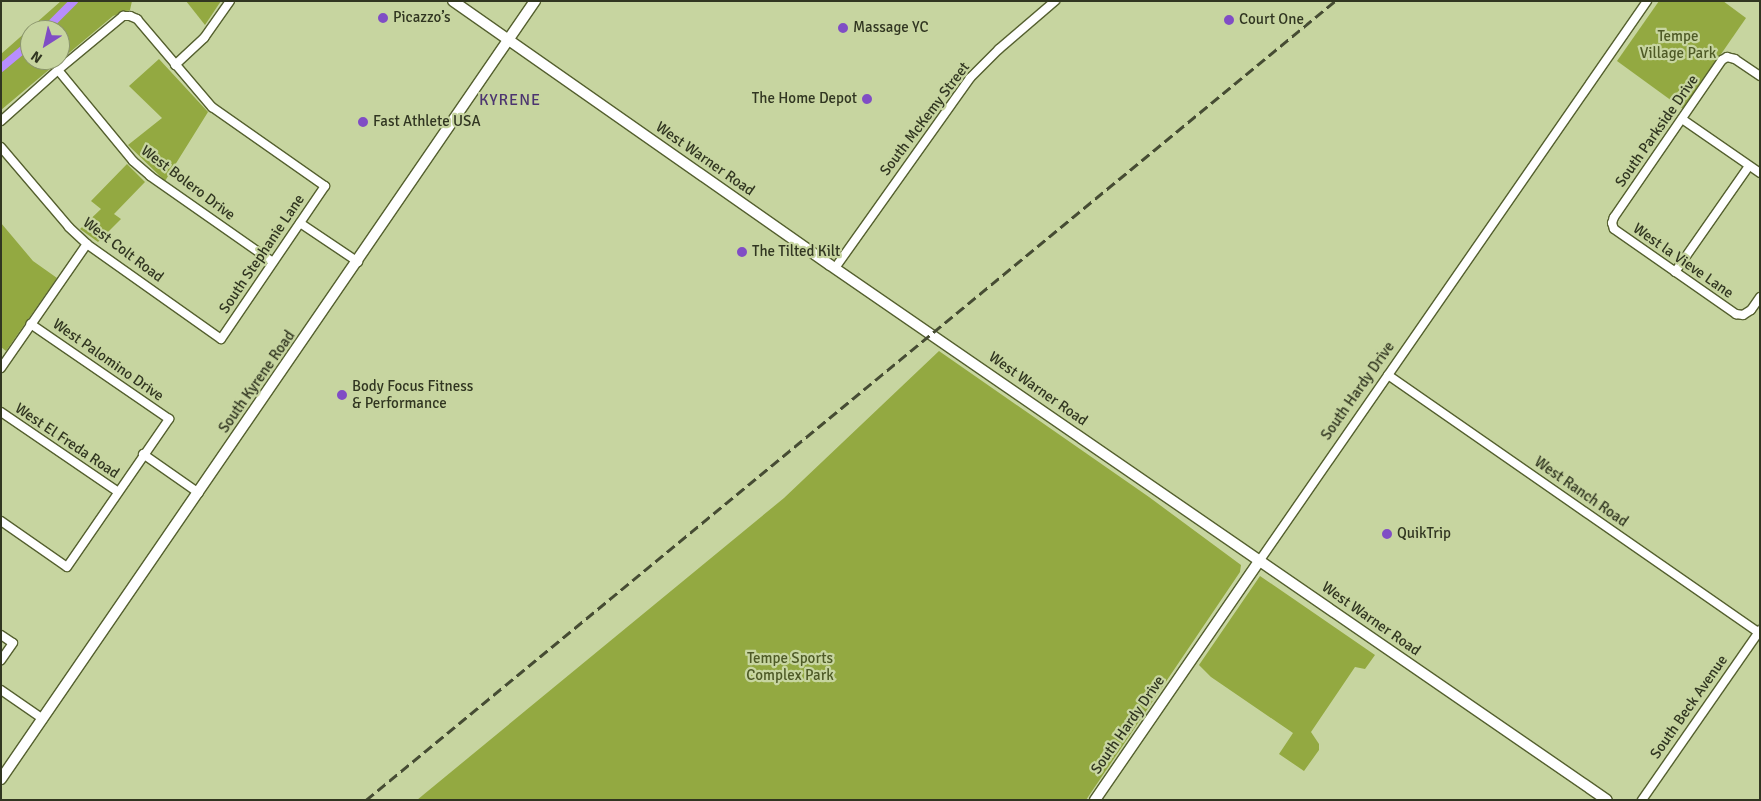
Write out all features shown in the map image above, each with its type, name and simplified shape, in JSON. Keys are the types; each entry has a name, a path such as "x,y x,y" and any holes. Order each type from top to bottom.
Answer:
{"main road":[{"name":"West Warner Road","path":"453,1 835,268 1607,800"},
{"name":"South Kyrene Road","path":"1,779 358,262 535,1"},
{"name":"South Hardy Drive","path":"1095,800 1260,560"}],"street":[{"path":"70,60 124,16 130,16 137,19 175,64 198,45 230,1"},
{"name":"South McKemy Street","path":"835,268 970,78 998,49 1055,1"},
{"name":"South Hardy Drive","path":"1260,560 1647,1"},
{"name":"South Parkside Drive","path":"1612,223 1614,216 1722,60 1727,57 1735,59 1760,76"},
{"name":"South Stephanie Lane","path":"175,64 221,115 326,186 221,339"},
{"path":"1,120 58,70"},
{"name":"West Bolero Drive","path":"58,70 133,161 150,176 273,262"},
{"path":"1682,119 1760,174"},
{"name":"West Colt Road","path":"1,147 69,227 87,244 221,339"},
{"path":"1676,272 1749,166"},
{"path":"300,223 358,262"},
{"name":"West la Vieve Lane","path":"1612,223 1614,229 1736,314 1743,315 1751,310 1760,297"},
{"path":"1,368 87,244"},
{"name":"West Palomino Drive","path":"31,324 169,419 143,454"},
{"name":"West Ranch Road","path":"1388,374 1759,631"},
{"name":"West El Freda Road","path":"1,412 117,491"},
{"path":"1,521 67,567 143,454 199,493"},
{"name":"South Beck Avenue","path":"1642,800 1759,631"},
{"path":"1,635 13,643 1,660"},
{"path":"1,690 43,719"}],"green space":[{"path":"61,1 132,1 130,10 113,16 70,52 70,20 39,20"},
{"path":"186,1 221,1 205,25"},
{"name":"Tempe Village Park","path":"1659,1 1723,1 1746,18 1683,109 1617,61"},
{"path":"20,37 20,70 49,70 1,110 1,54"},
{"path":"159,59 208,112 165,181 128,145 162,118 129,86"},
{"path":"127,164 145,182 114,214 121,219 98,242 80,229 101,209 91,201"},
{"path":"1,223 33,261 57,278 6,351 1,347"},
{"name":"Tempe Sports Complex Park","path":"939,351 1149,497 1241,565 1240,572 1086,800 417,800 784,498"},
{"path":"1260,576 1375,655 1365,669 1355,667 1311,732 1319,744 1319,750 1304,771 1279,754 1293,733 1211,677 1199,665"}],"waterway":[{"path":"55,20 74,1"},
{"path":"1,68 20,52"}],"railway":[{"path":"366,800 1335,1"}],"place":[{"name":"Picazzo’s","path":"383,18"},
{"name":"Court One","path":"1229,20"},
{"name":"Massage YC","path":"843,28"},
{"name":"The Home Depot","path":"867,99"},
{"name":"Fast Athlete USA","path":"363,122"},
{"name":"The Tilted Kilt","path":"742,252"},
{"name":"Body Focus Fitness & Performance","path":"342,395"},
{"name":"QuikTrip","path":"1387,534"}],"district":[{"name":"KYRENE","path":"510,100"}]}
